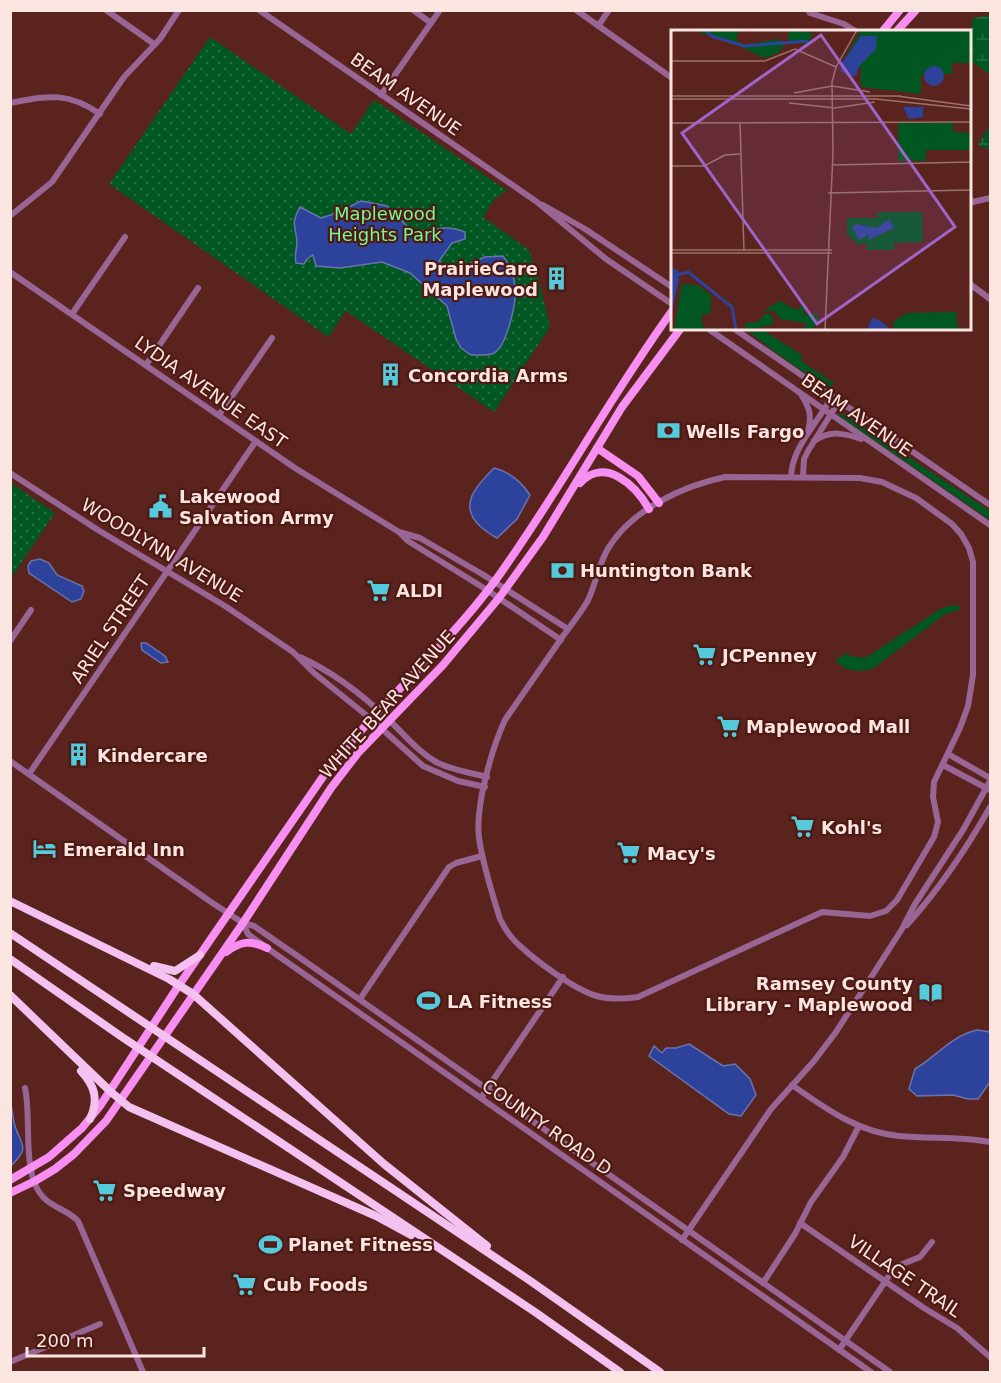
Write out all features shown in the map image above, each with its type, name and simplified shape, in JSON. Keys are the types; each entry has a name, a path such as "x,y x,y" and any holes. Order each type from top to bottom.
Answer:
{"highway":[{"path":"10,901 122,955 193,994 384,1164 529,1280"},
{"path":"10,933 529,1280 660,1372"},
{"path":"122,955 163,970 175,971 200,955"},
{"path":"10,959 122,1037 464,1264 620,1372"},
{"path":"10,996 121,1102 376,1216 464,1264"},
{"path":"10,996 46,1038 89,1080 94,1089 95,1100 90,1119"}],"main road":[{"path":"884,30 900,10"},
{"path":"898,30 916,10"},
{"name":"WHITE BEAR AVENUE","path":"10,1180 31,1169 67,1142 90,1119 111,1092 179,985 316,785 370,719 430,658 495,581 533,527 671,312"},
{"name":"WHITE BEAR AVENUE","path":"10,1192 35,1181 54,1169 86,1143 121,1102 243,923 331,788 389,720 442,665 506,589 543,537 622,407 680,330"},
{"path":"597,448 638,476 658,503"},
{"path":"571,492 585,477 598,472 606,472 628,483 643,499 648,509"},
{"path":"220,956 244,942 254,942 267,948"}],"street":[{"path":"106,10 154,44"},
{"path":"10,216 52,182 124,77 154,44 179,10"},
{"name":"BEAM AVENUE","path":"259,10 537,202 585,229 671,286"},
{"path":"413,10 431,23"},
{"path":"381,95 440,10"},
{"path":"576,10 671,77"},
{"path":"598,26 609,10"},
{"path":"808,10 810,13 844,24 854,30"},
{"path":"10,103 44,96 61,96 80,101 100,114"},
{"path":"971,200 974,202 990,198"},
{"name":"BEAM AVENUE","path":"537,202 606,259 671,303"},
{"path":"72,314 125,237"},
{"name":"LYDIA AVENUE EAST","path":"10,272 324,487 399,532 408,541 561,640"},
{"path":"971,285 990,299"},
{"path":"146,365 198,288"},
{"name":"BEAM AVENUE","path":"711,330 990,525"},
{"name":"BEAM AVENUE","path":"736,330 990,505"},
{"path":"219,415 272,338"},
{"path":"791,477 795,457 807,435 812,418 800,393"},
{"path":"803,477 804,459 828,412 832,396"},
{"path":"807,435 839,401"},
{"path":"811,443 828,434 842,433 868,441"},
{"name":"ARIEL STREET","path":"29,774 256,441"},
{"name":"WOODLYNN AVENUE","path":"10,473 244,618 297,655 320,666 379,710 423,753 439,763 487,777"},
{"path":"725,477 803,477 870,479 900,489 952,524 969,548 973,562 972,685 964,717 934,783 933,797 938,822 934,837 903,891 886,911 870,916 822,912 638,997 622,999 599,997 588,993 518,945 500,920 482,856 478,820 496,740 505,720 587,601 599,565 608,547 626,527 658,503 688,488 725,477"},
{"name":"LYDIA AVENUE EAST","path":"399,532 420,538 495,581 568,629"},
{"path":"10,641 31,610"},
{"name":"WOODLYNN AVENUE","path":"297,655 314,673 423,766 458,781 485,787"},
{"path":"682,1239 771,1109 831,1038 989,789 990,779 948,754"},
{"name":"COUNTY ROAD D","path":"10,761 229,914 243,923 254,926 360,999 890,1372"},
{"path":"943,765 989,789"},
{"path":"902,929 921,909 969,844 990,807"},
{"path":"360,999 449,867 482,856"},
{"name":"COUNTY ROAD D","path":"243,923 248,934 267,948 871,1372"},
{"path":"481,1098 563,977"},
{"path":"792,1085 837,1115 859,1126 896,1136 990,1142"},
{"path":"25,1088 31,1169 35,1181 43,1198 78,1221 143,1372"},
{"path":"763,1283 811,1202 843,1156 859,1126"},
{"name":"VILLAGE TRAIL","path":"800,1223 957,1328 990,1358"},
{"path":"839,1350 898,1265 918,1258 932,1242"},
{"path":"10,1362 100,1324"}],"green space":[{"path":"990,15 990,75 971,61 973,18"},
{"name":"Maplewood Heights Park","path":"210,37 351,134 374,100 508,191 496,198 483,217 529,250 550,327 494,412 346,311 328,337 109,184"},
{"path":"990,125 990,150 978,145"},
{"path":"746,330 763,330 803,356 800,360 834,383 826,388"},
{"path":"842,413 990,511 990,520 843,419 838,414"},
{"path":"11,483 55,513 11,578"},
{"path":"954,605 961,607 959,610 945,614 874,668 863,671 853,670 843,667 835,660 847,653 850,656 865,658 942,608"}],"water":[{"path":"361,201 387,206 418,237 446,228 465,232 465,239 452,243 439,261 445,268 464,266 485,257 503,256 513,275 515,294 507,333 499,349 486,355 471,355 461,348 456,339 447,306 410,273 382,262 340,268 316,266 313,255 304,264 296,263 297,242 294,222 300,207 321,218"},
{"path":"494,468 515,478 530,495 517,519 497,538 483,529 470,511 472,496"},
{"path":"40,559 49,563 57,575 82,586 84,591 81,599 72,602 29,573 28,566 31,561"},
{"path":"141,643 146,643 165,656 168,662 161,663 142,650"},
{"path":"977,1030 990,1032 990,1082 978,1099 953,1095 917,1096 909,1089 915,1069 959,1037"},
{"path":"689,1044 723,1066 735,1064 750,1079 756,1095 741,1116 729,1114 649,1056 654,1046 662,1053 666,1048"},
{"path":"11,1105 23,1148 11,1166"}],"place":[{"name":"PrairieCare Maplewood","path":"556,278"},
{"name":"Concordia Arms","path":"390,375"},
{"name":"Wells Fargo","path":"668,431"},
{"name":"Lakewood Salvation Army","path":"161,506"},
{"name":"Huntington Bank","path":"562,570"},
{"name":"ALDI","path":"378,590"},
{"name":"JCPenney","path":"704,655"},
{"name":"Maplewood Mall","path":"728,726"},
{"name":"Kindercare","path":"79,755"},
{"name":"Kohl's","path":"803,827"},
{"name":"Emerald Inn","path":"45,849"},
{"name":"Macy's","path":"629,853"},
{"name":"Ramsey County Library - Maplewood","path":"931,993"},
{"name":"LA Fitness","path":"429,1001"},
{"name":"Speedway","path":"105,1190"},
{"name":"Planet Fitness","path":"270,1244"},
{"name":"Cub Foods","path":"245,1284"}]}
